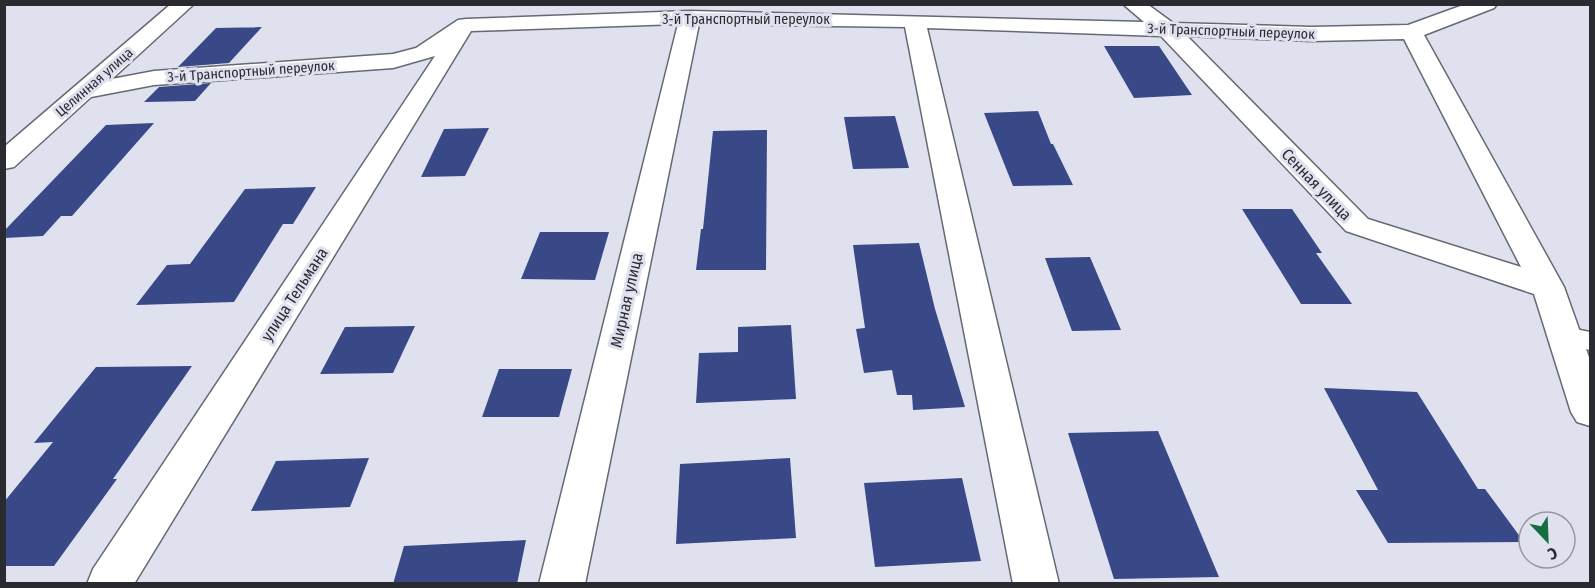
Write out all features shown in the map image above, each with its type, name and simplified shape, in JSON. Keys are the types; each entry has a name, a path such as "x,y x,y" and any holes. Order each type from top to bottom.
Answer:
{"street":[{"name":"Целинная улица","path":"4,160 184,4"},
{"name":"Сенная улица","path":"1133,4 1167,29 1357,225 1548,287"},
{"name":"3-й Транспортный переулок","path":"82,92 154,78 393,61 424,53 473,15 915,21 1311,34 1411,32 1488,4"},
{"name":"улица Тельмана","path":"109,584 473,15"},
{"name":"Мирная улица","path":"562,584 690,17"},
{"path":"915,21 1036,584"},
{"path":"1411,32 1548,287 1578,338 1590,412"}],"building":[{"path":"262,27 229,63 178,67 216,28"},
{"path":"1104,46 1159,46 1192,95 1134,98"},
{"path":"211,83 195,101 144,102 159,87"},
{"path":"1038,111 1051,144 1073,185 1013,186 984,113"},
{"path":"895,116 909,168 853,169 844,117"},
{"path":"154,123 72,216 61,216 43,236 4,238 4,231 106,125"},
{"path":"489,128 465,176 421,177 444,129"},
{"path":"767,130 766,270 696,270 701,229 703,229 713,131"},
{"path":"316,187 293,224 283,224 234,302 136,305 167,265 190,264 245,189"},
{"path":"1242,209 1292,209 1322,253 1316,253 1352,304 1301,304"},
{"path":"540,232 609,232 595,280 521,279"},
{"path":"919,243 935,309 965,407 913,410 912,395 897,395 892,370 864,373 856,329 865,328 853,245"},
{"path":"1090,257 1121,330 1072,331 1045,258"},
{"path":"791,325 796,399 696,403 699,353 738,352 738,327"},
{"path":"415,326 393,373 320,374 345,327"},
{"path":"192,366 113,479 117,479 54,566 4,566 4,502 53,442 34,443 96,367"},
{"path":"499,369 572,369 559,417 482,417"},
{"path":"1324,388 1417,392 1478,489 1485,489 1517,532 1517,542 1388,543 1356,490 1378,490"},
{"path":"1158,431 1219,577 1114,579 1068,433"},
{"path":"369,458 350,507 251,511 276,461"},
{"path":"790,458 796,538 676,544 680,464"},
{"path":"962,478 981,561 875,567 864,483"},
{"path":"526,540 517,584 393,584 404,546"}]}
